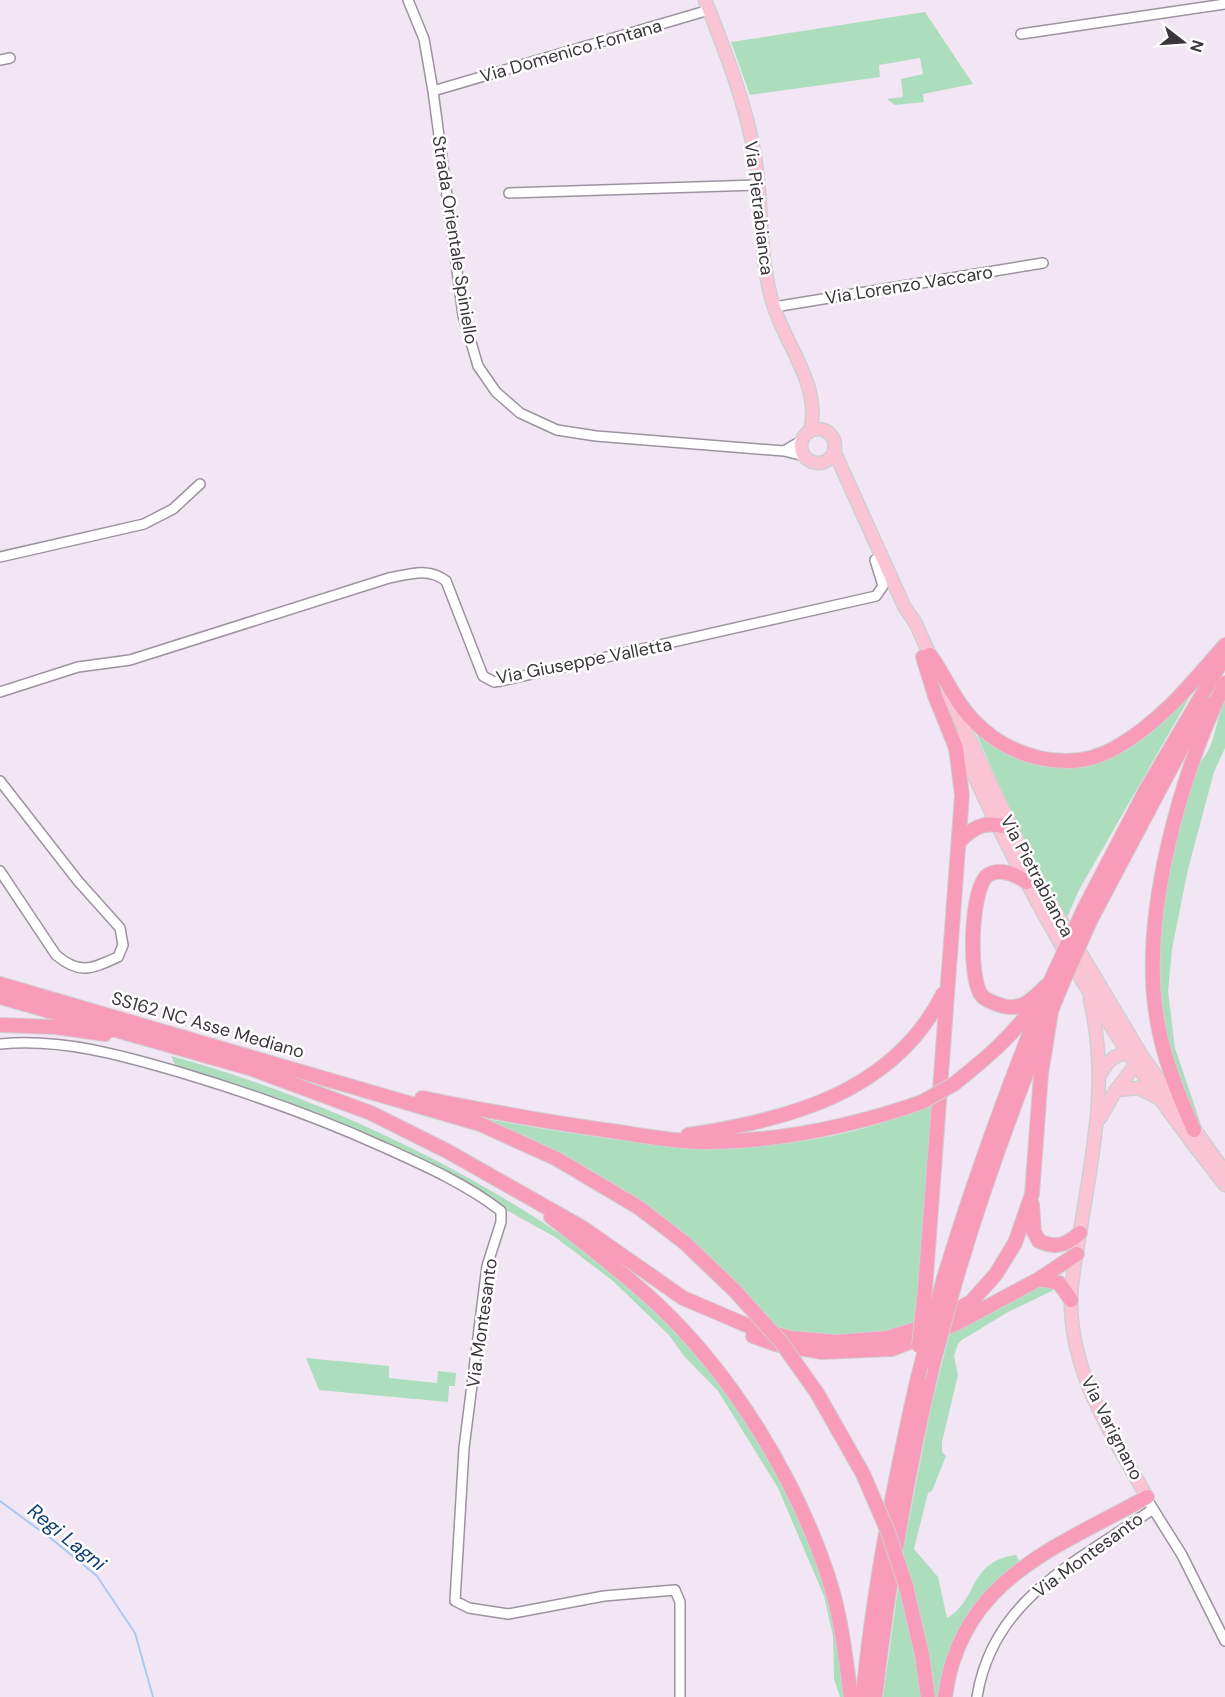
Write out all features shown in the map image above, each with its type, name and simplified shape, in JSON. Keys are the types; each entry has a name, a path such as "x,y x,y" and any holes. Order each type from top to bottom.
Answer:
{"highway":[{"path":"926,656 972,719 1001,744 1030,758 1075,761 1114,749 1153,721 1194,682 1225,645"},
{"path":"918,1377 962,795 956,748 934,696 926,656"},
{"path":"875,1697 887,1598 912,1453 969,1197 1014,1070 1147,788 1225,656"},
{"path":"1088,914 1180,749 1225,678"},
{"path":"1194,1130 1165,1056 1156,1012 1153,968 1162,874 1175,819 1186,780 1225,683"},
{"path":"960,841 972,828 1004,826"},
{"path":"1027,882 1006,872 988,875 982,883 978,891 974,934 974,972 982,996 995,1004 1011,1008 1029,1002 1057,982"},
{"path":"0,978 32,992"},
{"path":"1057,982 1041,1074 1032,1194 1034,1232 1039,1241 1058,1246 1070,1242 1080,1233"},
{"path":"375,1092 550,1123 664,1139 706,1142 750,1140 816,1131 865,1121 922,1102 954,1084 991,1054 1057,982"},
{"path":"0,984 32,992"},
{"path":"664,1139 730,1129 783,1117 844,1092 883,1068 914,1040 932,1015 947,986"},
{"name":"SS162 NC Asse Mediano","path":"32,992 375,1092"},
{"path":"0,997 292,1082 370,1113 447,1151 583,1228 723,1323 775,1344 822,1352 869,1352 892,1349 957,1323 1039,1279 1077,1254"},
{"path":"863,1697 878,1585 901,1452 918,1377 950,1278 1051,1012"},
{"path":"0,1025 55,1027 156,1041"},
{"path":"375,1092 480,1124 557,1159 638,1207 685,1243 735,1291 781,1342 817,1393 863,1474 888,1532 906,1586 922,1655 928,1697"},
{"path":"522,1193 658,1304 710,1363 760,1433 787,1480 832,1589 843,1636 850,1697"},
{"path":"683,1298 751,1327 790,1338 837,1342 906,1334 927,1326 971,1302 996,1274 1015,1243 1032,1194"},
{"path":"1039,1279 1059,1283 1071,1300"},
{"path":"945,1697 954,1656 966,1629 981,1605 1009,1577 1032,1560 1150,1503"}],"main road":[{"name":"Via Pietrabianca","path":"707,5 751,135 761,237 774,307 817,400 826,432 834,440 834,451 1004,826 1027,882 1128,1053"},
{"name":"Via Pietrabianca","path":"804,456 806,436 814,412 806,380"},
{"path":"806,436 826,432"},
{"path":"818,463 828,459 834,451"},
{"path":"804,456 847,476"},
{"name":"Via Pietrabianca","path":"1004,826 1051,904 1159,1098 1225,1185"},
{"name":"Via Varignano","path":"1088,987 1100,1045 1101,1074 1097,1125 1071,1300 1076,1347 1087,1386 1150,1503"},
{"path":"1101,1074 1109,1060 1128,1053 1139,1060"},
{"name":"Via Pietrabianca","path":"1139,1060 1225,1172"},
{"name":"Via Varignano","path":"1097,1125 1104,1106 1139,1060"},
{"path":"1116,1090 1138,1088 1159,1098"}],"street":[{"name":"Strada Orientale Spiniello","path":"408,0 423,39 433,91 463,315 478,366 485,379 507,404 539,424 557,430 784,451 804,456"},
{"path":"1022,34 1225,4"},
{"name":"Via Domenico Fontana","path":"433,91 707,5"},
{"path":"0,60 10,58"},
{"path":"509,193 757,185"},
{"name":"Via Lorenzo Vaccaro","path":"774,307 1043,263"},
{"path":"784,451 806,436"},
{"path":"0,557 144,524 173,509 200,484"},
{"name":"Via Giuseppe Valletta","path":"0,692 78,667 130,660 389,578 420,572 432,573 446,581 483,676 494,682 501,681 876,596 883,586 875,560 882,554"},
{"path":"0,781 78,881 120,928 123,945 118,957 94,968 75,968 66,964 56,955 0,871"},
{"name":"Via Montesanto","path":"0,1044 60,1045 115,1054 254,1095 318,1119 419,1164 501,1210 501,1222 487,1266 464,1448 455,1600 462,1606 481,1611 514,1614 603,1596 675,1590 680,1602 680,1697"},
{"name":"Via Montesanto","path":"977,1697 980,1677 989,1652 999,1632 1014,1613 1052,1578 1150,1503"},
{"name":"Via Varignano","path":"1150,1503 1182,1555 1225,1641"}],"green space":[{"path":"925,12 973,84 923,94 924,102 895,105 887,99 903,97 901,79 923,74 920,58 879,65 880,77 750,95 731,42"},
{"path":"1195,688 1079,890 1066,920 1022,836 976,733 996,748 1019,759 1043,765 1080,765"},
{"path":"1225,701 1225,748 1214,772 1188,869 1172,949 1168,991 1175,1048 1201,1125 1197,1124 1169,1052 1163,1020 1160,984 1162,908 1175,833 1185,798 1197,768 1208,752"},
{"path":"171,1056 273,1088 306,1101 435,1160 534,1217 579,1247 621,1280 660,1316 697,1356 731,1400 781,1480 812,1546 829,1594 848,1697 840,1697 834,1679 833,1636 824,1596 778,1488 718,1391 684,1356 669,1335 613,1281 555,1237 416,1160 177,1069"},
{"path":"934,1102 915,1327 863,1336 815,1335 780,1331 718,1267 650,1209 587,1168 487,1119 657,1144 768,1145 824,1138 879,1124"},
{"path":"1039,1284 1058,1288 1008,1312 962,1340 954,1356 958,1375 942,1442 942,1452 946,1456 932,1491 928,1493 914,1549 938,1577 947,1618 957,1611 981,1573 989,1565 1016,1555 1020,1562 986,1595 941,1697 934,1697 932,1670 925,1636 903,1551 931,1407 949,1335"},
{"path":"306,1358 389,1366 389,1378 437,1383 438,1371 456,1373 455,1386 449,1386 448,1402 319,1390"},
{"path":"899,1581 910,1622 923,1697 883,1697"}],"waterway":[{"name":"Regi Lagni","path":"0,1501 97,1576 135,1633 153,1697"}]}
